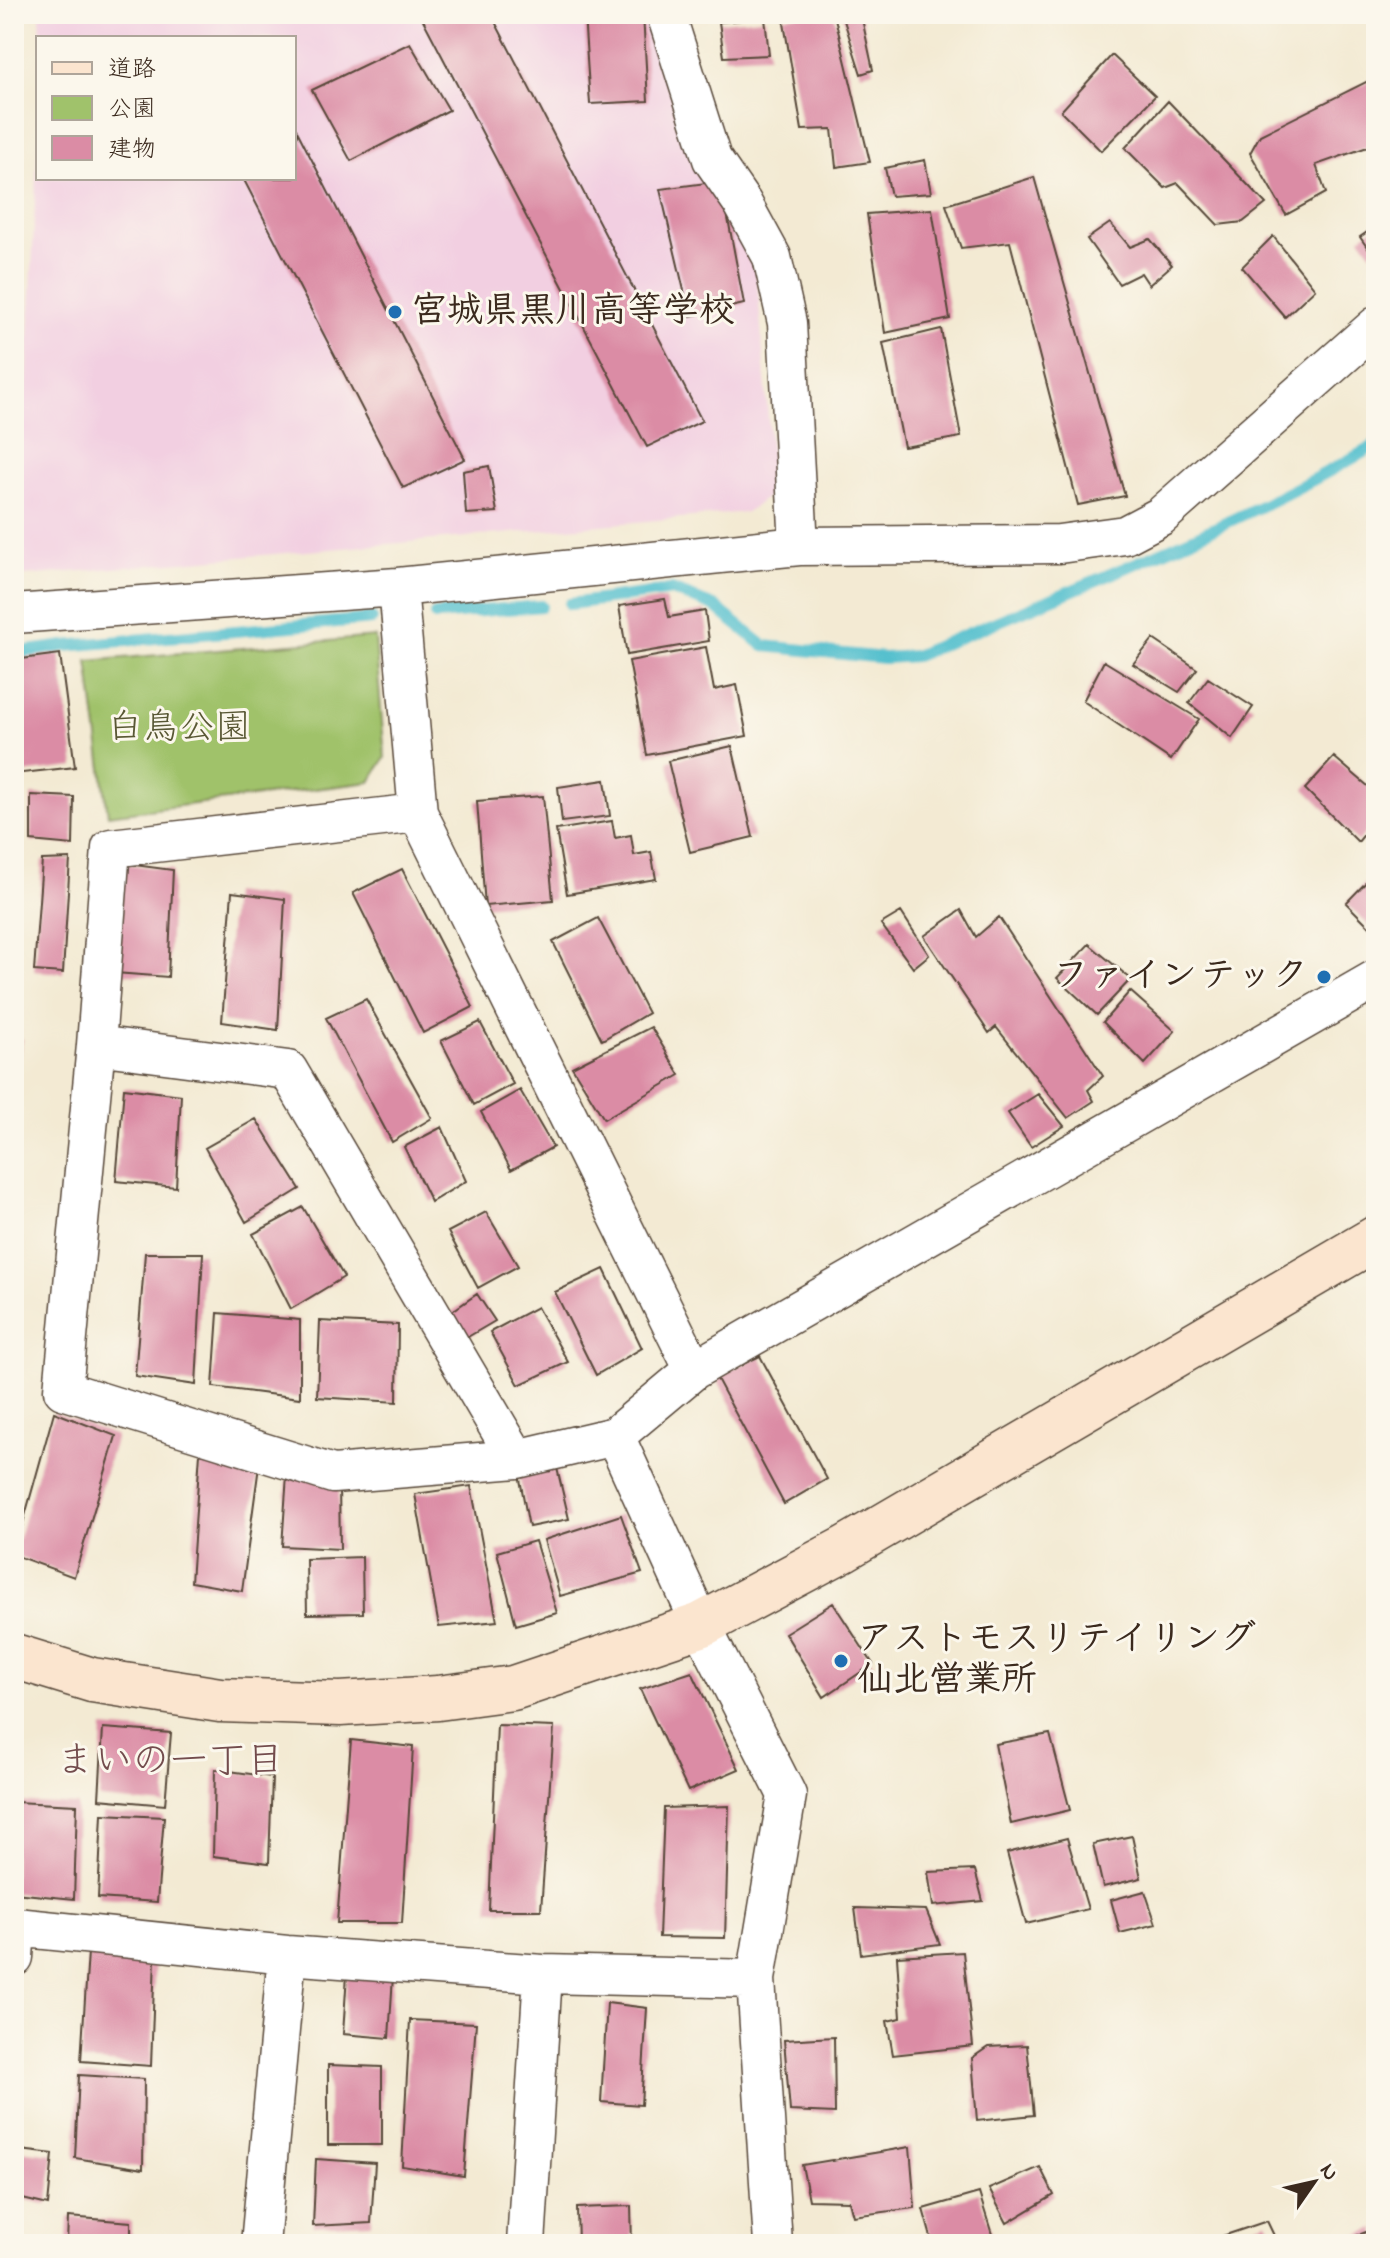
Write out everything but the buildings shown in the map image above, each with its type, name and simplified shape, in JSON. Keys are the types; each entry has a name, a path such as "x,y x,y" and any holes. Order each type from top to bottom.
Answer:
{"street":[{"path":"666,14 712,159 743,204 772,257 787,323 799,546"},
{"path":"14,614 398,587 799,546 1059,544 1125,535 1161,516 1376,326"},
{"path":"398,587 418,813 694,1370"},
{"path":"418,813 111,848 96,1045 63,1390 333,1474 517,1459 615,1436 694,1370 1374,980 1376,982"},
{"path":"96,1045 288,1070 517,1459"},
{"path":"14,1656 92,1680 220,1700 340,1704 438,1698 513,1688 701,1625 844,1549 1376,1238"},
{"path":"615,1436 701,1625 787,1795 756,1979 773,2244"},
{"path":"14,1957 16,1927 287,1955 543,1974 756,1979"},
{"path":"260,2244 287,1955"},
{"path":"526,2244 543,1974"}],"shaded area":[{"name":"宮城県黒川高等学校","path":"40,14 656,14 754,240 774,491 748,512 14,577 14,466 27,383 36,180 296,180 296,36 41,36"}],"green space":[{"name":"白鳥公園","path":"375,637 385,758 370,782 108,815 88,661"}],"waterway":[{"path":"570,604 672,590 714,606 764,646 884,658 915,656 1207,532 1376,445"},
{"path":"435,615 541,606"},
{"path":"14,653 372,619"}],"place":[{"name":"宮城県黒川高等学校","path":"395,312"},
{"name":"ファインテック","path":"1324,977"},
{"name":"アストモスリテイリング 仙北営業所","path":"841,1661"}],"district":[{"name":"まいの一丁目","path":"170,1763"}]}
